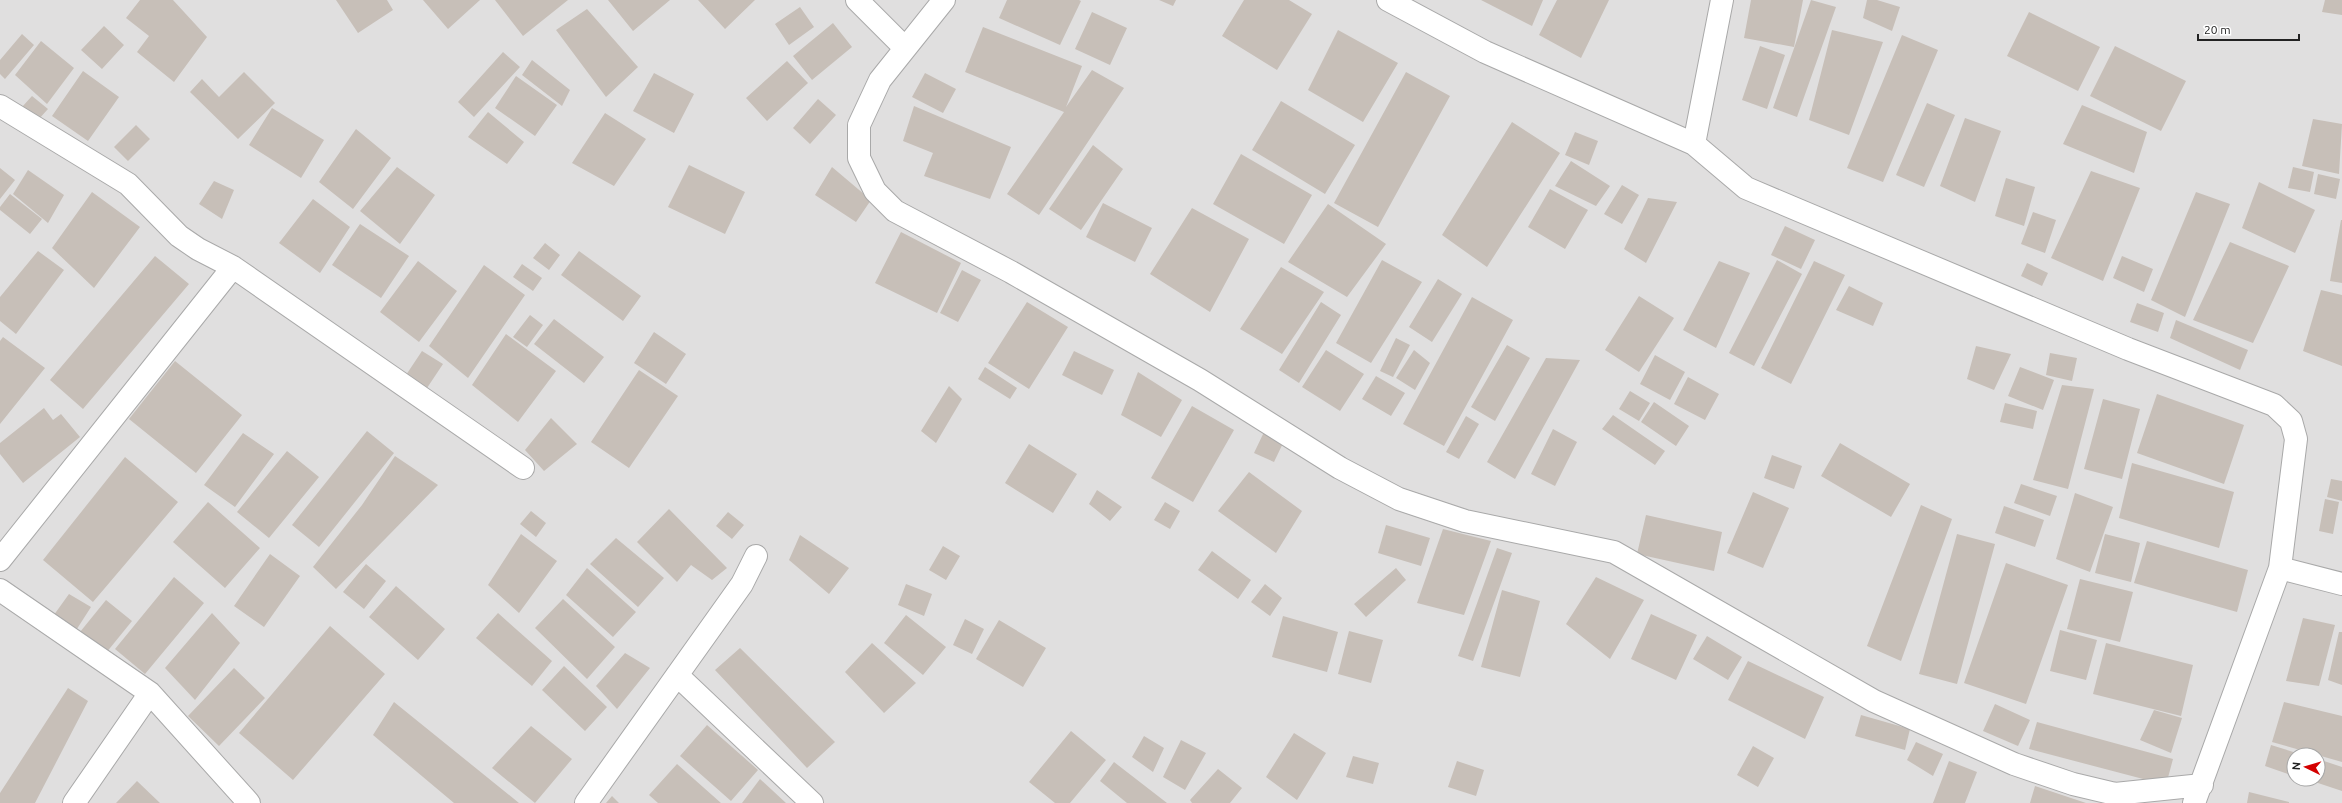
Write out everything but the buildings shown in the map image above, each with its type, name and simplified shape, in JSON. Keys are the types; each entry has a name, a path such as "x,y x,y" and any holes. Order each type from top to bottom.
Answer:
{"street":[{"path":"857,0 904,47"},
{"path":"944,0 904,47 880,80 859,125 859,158 875,191 894,211 1011,272 1193,376 1340,468 1399,499 1465,521 1614,552 1874,701 2014,764 2073,784 2115,794 2198,794 2280,568 2296,439 2291,421 2274,405 2128,349 1746,188 1694,144 1485,52 1388,0"},
{"path":"1694,144 1722,0"},
{"path":"0,106 128,184 179,236 198,249 233,267 523,468"},
{"path":"0,560 233,267"},
{"path":"586,803 742,584 756,556"},
{"path":"2280,568 2342,584"},
{"path":"0,590 150,693 249,803"},
{"path":"677,675 812,803"},
{"path":"74,803 150,693"}],"shaded area":[{"path":"0,0 2342,0 2342,803 0,803"}]}
